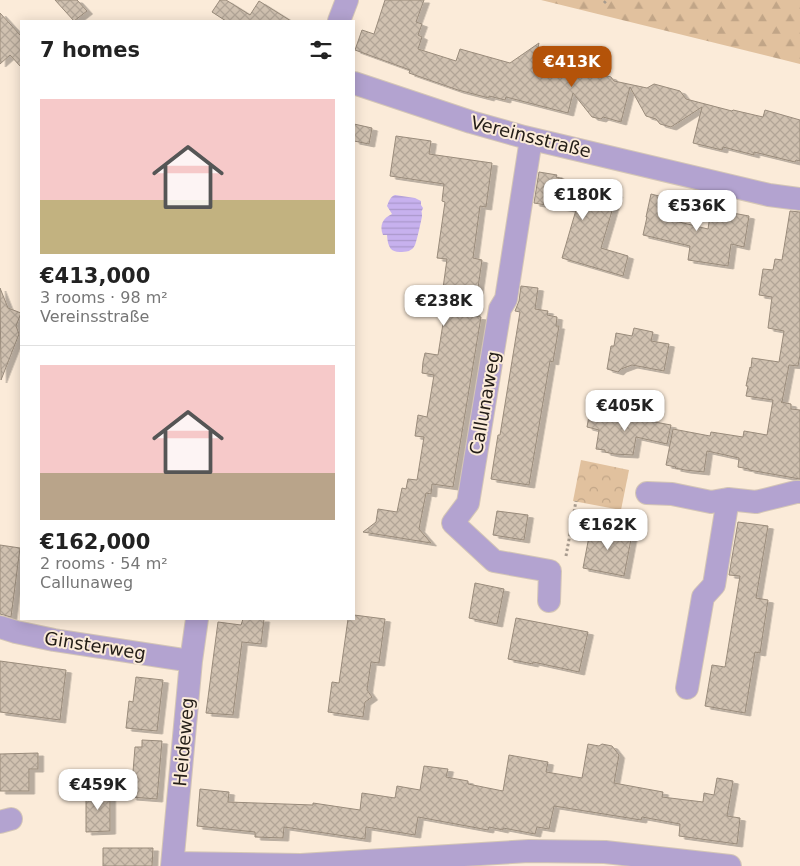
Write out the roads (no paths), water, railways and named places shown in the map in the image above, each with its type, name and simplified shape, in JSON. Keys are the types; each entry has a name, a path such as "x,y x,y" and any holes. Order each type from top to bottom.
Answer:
{"street":[{"path":"339,20 347,0"},
{"name":"Vereinsstraße","path":"355,83 471,122 531,139 769,195 800,199"},
{"name":"Callunaweg","path":"531,139 506,299 500,309 468,503 453,523 494,561 550,571 549,601"},
{"path":"648,493 672,494 711,502 728,499 756,502 800,492"},
{"path":"687,688 703,596 714,585 728,499"},
{"name":"Heideweg","path":"172,865 191,661 197,620"},
{"name":"Ginsterweg","path":"0,627 54,640 191,661"},
{"path":"172,865 301,864 528,851 604,852 730,866"}]}
